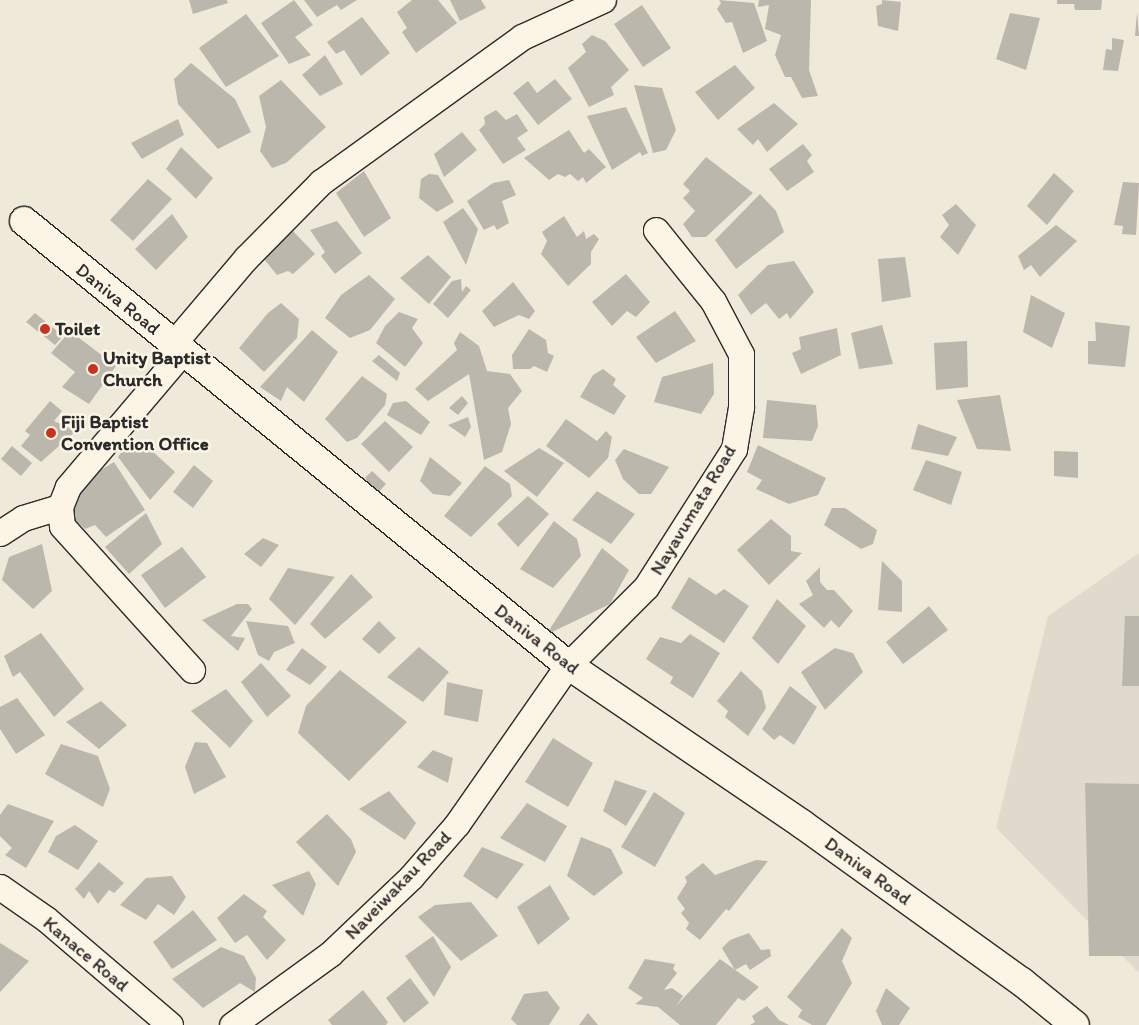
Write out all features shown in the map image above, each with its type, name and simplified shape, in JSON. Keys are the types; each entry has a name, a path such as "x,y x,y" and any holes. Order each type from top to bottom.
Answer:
{"main road":[{"name":"Daniva Road","path":"24,221 568,665 802,824 1022,982 1075,1025"}],"street":[{"path":"192,670 62,526 60,506 68,487 246,258 321,182 522,37 603,0"},
{"name":"Nayavumata Road","path":"568,665 646,587 734,449 741,407 741,354 713,301 656,230"},
{"path":"0,533 23,518 60,506"},
{"name":"Naveiwakau Road","path":"232,1025 330,954 411,876 457,824 568,665"},
{"name":"Kanace Road","path":"0,887 46,919 170,1025"}],"shaded area":[{"path":"1139,553 1139,973 996,828 1048,616"}],"building":[{"path":"189,0 227,0 228,3 193,14"},
{"path":"294,0 313,25 295,37 311,55 289,64 261,23"},
{"path":"304,0 357,0 341,10 337,5 317,17"},
{"path":"412,0 438,0 457,23 416,53 402,32 407,28 397,12"},
{"path":"450,0 481,0 486,8 460,21"},
{"path":"719,0 754,3 767,41 743,53 732,22 726,23 717,9 721,3"},
{"path":"759,0 811,0 809,70 818,96 802,98 791,77 785,77 775,55 781,35 765,29 769,5 758,7"},
{"path":"882,0 901,2 898,31 878,26 876,6 882,4"},
{"path":"1057,0 1102,0 1101,10 1075,10 1074,4 1057,4"},
{"path":"642,5 671,48 643,67 614,24"},
{"path":"1137,12 1139,36 1135,36"},
{"path":"1010,13 1040,18 1026,70 996,59"},
{"path":"246,14 279,56 226,87 199,48"},
{"path":"362,17 390,53 361,76 344,50 336,54 327,42"},
{"path":"592,35 605,41 629,70 611,87 614,95 589,107 568,68 586,52 582,44"},
{"path":"1112,38 1124,40 1118,71 1103,70 1106,49 1112,50"},
{"path":"325,55 343,84 320,96 302,75"},
{"path":"191,63 235,99 251,132 218,149 178,104 174,79"},
{"path":"735,65 755,88 718,120 695,92"},
{"path":"555,79 572,99 538,125 513,93 528,81 537,93"},
{"path":"281,80 326,127 286,163 272,168 260,151 266,127 259,96"},
{"path":"634,85 662,88 676,130 666,150 653,153"},
{"path":"774,103 798,124 767,152 758,139 753,145 737,129"},
{"path":"626,107 648,153 642,156 640,152 612,170 587,116"},
{"path":"496,110 506,120 517,114 528,131 517,138 526,150 503,164 479,130 485,124 484,117"},
{"path":"178,119 184,135 142,159 131,143"},
{"path":"569,130 584,153 589,149 606,167 586,183 583,177 578,181 570,174 565,177 558,174 549,180 524,158"},
{"path":"462,132 477,150 444,177 434,154"},
{"path":"803,144 812,155 807,161 814,172 787,191 769,169"},
{"path":"181,147 213,178 196,199 166,169"},
{"path":"706,157 753,193 706,237 692,237 683,224 695,211 683,198 690,191 683,184"},
{"path":"364,171 391,218 364,237 336,193"},
{"path":"1054,173 1074,191 1047,225 1027,206"},
{"path":"429,174 438,175 454,202 437,212 419,198 421,179"},
{"path":"148,179 172,199 133,241 110,220"},
{"path":"509,180 516,195 502,201 509,223 497,230 494,225 484,230 467,201 493,183"},
{"path":"1123,182 1139,183 1136,235 1122,234 1123,226 1114,225"},
{"path":"760,194 776,211 784,232 736,269 715,240"},
{"path":"956,204 976,225 958,255 940,237 949,225 942,215"},
{"path":"463,208 478,229 466,265 443,222"},
{"path":"172,214 188,237 156,270 135,249"},
{"path":"564,216 577,237 584,231 586,239 594,234 599,239 591,252 591,264 568,286 541,254 547,241 542,232"},
{"path":"337,221 362,253 335,274 321,256 325,252 310,230"},
{"path":"1056,225 1077,241 1040,277 1031,265 1024,270 1018,256"},
{"path":"290,228 315,254 293,274 288,271 277,275 255,248"},
{"path":"428,255 451,277 429,304 400,278"},
{"path":"905,257 911,297 882,302 878,259"},
{"path":"794,261 814,292 790,319 787,313 779,319 766,303 751,315 738,295 768,265"},
{"path":"626,274 650,302 636,317 627,311 612,326 592,302"},
{"path":"369,275 395,299 370,330 350,338 325,318 341,295"},
{"path":"461,279 462,292 466,286 471,290 448,318 433,304 452,281"},
{"path":"513,282 535,311 529,319 519,315 494,327 482,311"},
{"path":"1031,295 1065,313 1052,348 1023,332"},
{"path":"281,303 299,319 297,338 264,372 239,348 268,313"},
{"path":"675,311 696,341 656,363 636,337"},
{"path":"399,312 418,319 412,328 423,343 405,367 376,343 385,326"},
{"name":"Toilet","path":"35,313 63,336 55,345 26,322"},
{"path":"1095,322 1130,326 1125,367 1088,364 1088,341 1096,341"},
{"path":"882,325 893,364 859,369 851,333"},
{"path":"837,328 841,355 801,374 792,353 801,349 799,337"},
{"path":"529,329 546,340 548,353 554,356 547,372 534,366 530,369 513,369 512,355"},
{"path":"312,330 338,352 304,402 287,387 281,401 260,387"},
{"name":"Unity Baptist Church","path":"70,331 116,366 89,404 62,387 75,372 51,353"},
{"path":"460,332 479,346 487,371 510,374 522,391 508,408 511,424 502,452 484,460 469,374 428,401 415,389 457,350 454,343"},
{"path":"967,341 968,387 936,390 934,343"},
{"path":"379,355 400,373 397,381 372,361"},
{"path":"713,363 714,394 701,414 654,402 662,377"},
{"path":"603,369 616,379 613,385 626,396 614,415 580,397 593,375"},
{"path":"362,376 387,394 385,405 357,438 347,442 325,419"},
{"path":"1000,395 1011,451 977,449 957,400"},
{"path":"462,396 468,403 458,415 449,408"},
{"path":"767,400 816,405 818,426 812,441 763,438"},
{"name":"Fiji Baptist Convention Office","path":"50,401 62,411 54,421 76,431 41,462 21,446 30,435 25,431"},
{"path":"406,401 430,422 421,435 387,415 393,403"},
{"path":"468,417 471,427 465,437 448,425"},
{"path":"566,419 597,441 606,431 612,437 608,458 589,478 546,446"},
{"path":"385,421 413,447 389,472 361,444"},
{"path":"918,424 957,437 948,456 911,449"},
{"path":"128,442 150,449 175,472 150,500 118,457"},
{"path":"758,445 826,478 818,495 789,504 756,489 762,480 747,472"},
{"path":"12,446 32,463 21,476 1,459"},
{"path":"539,448 564,463 537,497 504,471"},
{"path":"624,449 669,467 651,494 639,494 623,479 615,460"},
{"path":"1054,451 1078,452 1078,478 1054,476"},
{"path":"430,457 462,483 450,496 433,494 420,481"},
{"path":"926,460 962,472 951,505 913,490"},
{"path":"114,462 145,510 106,537 95,525 85,529 64,510 88,478"},
{"path":"194,465 213,481 193,508 173,492"},
{"path":"485,466 510,484 512,496 471,537 444,516"},
{"path":"372,471 386,484 376,495 365,478"},
{"path":"597,491 635,514 611,544 572,520"},
{"path":"528,496 549,514 518,547 497,524"},
{"path":"832,508 845,508 877,530 873,544 861,549 824,525"},
{"path":"146,513 162,544 129,574 105,547"},
{"path":"771,519 791,536 791,551 802,553 769,585 737,550"},
{"path":"554,521 577,539 581,556 553,588 520,569"},
{"path":"263,538 279,545 261,567 244,554"},
{"path":"42,544 52,591 33,609 2,580 9,557"},
{"path":"182,547 206,577 165,608 141,575"},
{"path":"602,548 629,570 610,604 546,635"},
{"path":"882,561 902,581 902,612 878,610"},
{"path":"820,567 820,582 827,590 834,590 853,611 839,628 831,620 824,628 799,604 813,595 806,581"},
{"path":"288,568 335,577 295,625 269,599"},
{"path":"351,574 373,597 325,639 310,624"},
{"path":"689,577 716,595 724,589 749,606 724,643 671,608"},
{"path":"777,599 806,626 778,664 752,638"},
{"path":"237,604 248,604 252,609 231,636 245,638 238,651 202,620"},
{"path":"929,606 948,630 903,664 886,642"},
{"path":"1125,616 1139,616 1139,686 1122,686"},
{"path":"246,621 288,626 295,643 274,652 269,661 258,655"},
{"path":"379,621 396,638 379,654 362,639"},
{"path":"41,633 84,689 54,717 20,672 13,677 4,656"},
{"path":"690,634 720,653 693,698 670,683 673,677 646,659 660,637 681,643"},
{"path":"419,647 449,672 423,702 387,677"},
{"path":"302,648 327,667 310,685 286,670"},
{"path":"835,648 853,653 863,672 825,710 801,672"},
{"path":"261,663 291,696 267,717 241,682"},
{"path":"340,670 407,722 349,781 298,733 306,706"},
{"path":"741,671 762,691 766,708 748,736 725,717 728,711 717,701"},
{"path":"447,682 483,690 478,722 444,715"},
{"path":"790,686 817,707 794,745 780,735 774,740 762,729"},
{"path":"226,689 253,721 230,748 191,711"},
{"path":"17,698 45,735 16,754 0,729 0,707"},
{"path":"101,701 127,725 99,749 66,722"},
{"path":"553,738 593,763 568,807 525,782"},
{"path":"195,742 207,743 226,777 194,794 185,767"},
{"path":"61,744 98,756 110,789 103,807 45,774"},
{"path":"433,750 453,758 448,783 417,767"},
{"path":"615,780 647,791 626,826 603,811"},
{"path":"1085,783 1139,784 1139,956 1089,956"},
{"path":"389,791 416,823 405,840 359,809"},
{"path":"654,792 685,813 655,867 621,847"},
{"path":"527,803 567,826 545,862 500,838"},
{"path":"8,804 54,821 26,868 5,855 12,848 0,836 0,815"},
{"path":"327,814 351,839 356,852 338,886 296,842"},
{"path":"75,825 98,841 78,870 48,852 56,836"},
{"path":"581,837 611,849 623,873 594,896 567,876"},
{"path":"482,847 524,864 497,899 463,876"},
{"path":"756,860 768,861 729,911 726,909 700,940 686,929 689,923 681,913 685,909 677,898 687,882 685,877 703,863 715,875"},
{"path":"99,862 124,883 114,893 109,890 98,904 89,891 84,899 75,889"},
{"path":"309,871 316,884 303,916 272,885"},
{"path":"172,876 186,897 174,915 158,904 146,920 120,905 146,878"},
{"path":"550,885 570,919 538,945 517,907"},
{"path":"244,894 267,911 263,917 286,940 267,960 247,935 235,943 217,918"},
{"path":"471,902 498,936 461,961 418,917 435,905"},
{"path":"193,910 217,940 172,969 153,942"},
{"path":"842,928 852,938 842,961 852,983 826,1025 812,1025 798,1017 802,1010 787,997"},
{"path":"749,933 761,950 770,949 771,956 750,970 746,964 735,970 722,948 730,940"},
{"path":"433,936 451,967 434,997 405,956"},
{"path":"0,943 29,961 0,992"},
{"path":"221,947 244,956 256,978 255,992 240,983 203,1008 172,979"},
{"path":"645,959 675,964 673,969 677,973 664,990 672,988 683,996 676,1006 720,959 759,987 744,1001 738,998 716,1025 680,1025 658,1007 635,1004 643,998 628,988"},
{"path":"410,978 429,1003 404,1023 386,998"},
{"path":"886,988 910,1008 899,1025 882,1025 876,1011"},
{"path":"363,990 388,1022 386,1025 332,1025 328,1020"},
{"path":"547,991 560,1008 549,1025 517,1025 511,1019 524,994"},
{"path":"767,1006 779,1020 789,1025 750,1025 755,1022 752,1016"},
{"path":"588,1013 598,1025 579,1025"}],"place":[{"name":"Toilet","path":"45,329"},
{"name":"Unity Baptist Church","path":"93,369"},
{"name":"Fiji Baptist Convention Office","path":"51,433"}]}
